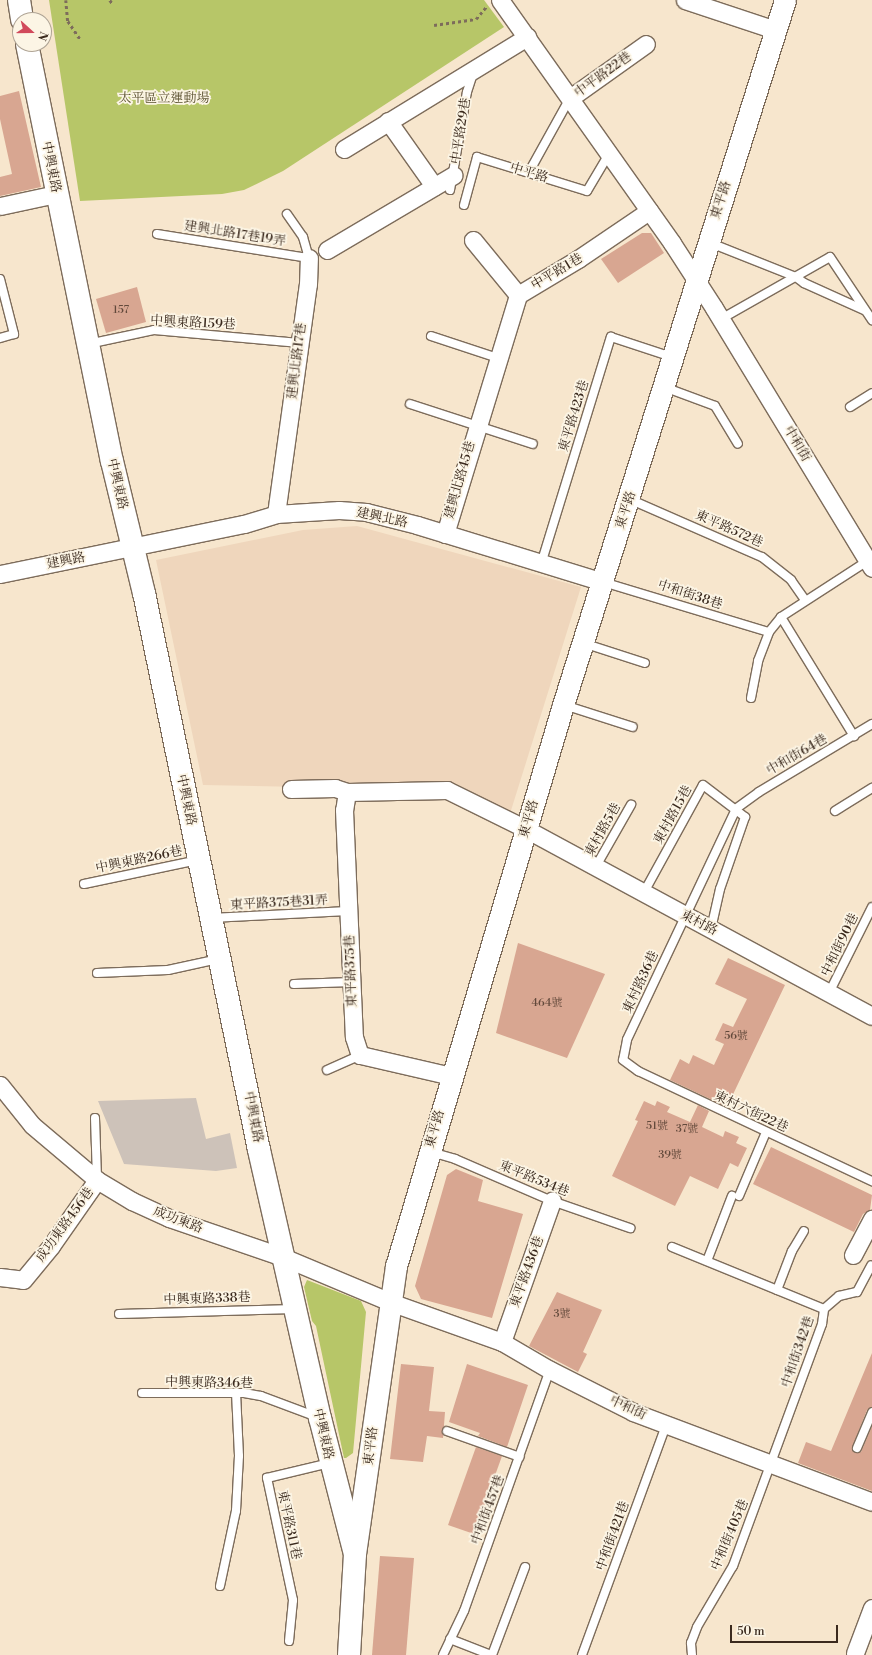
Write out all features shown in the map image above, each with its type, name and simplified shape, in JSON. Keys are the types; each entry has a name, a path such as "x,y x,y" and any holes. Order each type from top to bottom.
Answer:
{"main road":[{"path":"18,0 20,12"},
{"name":"中興東路","path":"29,52 56,194 283,1257 330,1463 355,1554"},
{"name":"東平路","path":"349,1655 355,1554"}],"street":[{"path":"684,0 775,30"},
{"name":"東平路","path":"355,1554 396,1266 450,1076 563,705 603,582 696,280 785,0"},
{"path":"502,3 570,98 696,280"},
{"name":"中平路29巷","path":"344,149 450,82 473,72 526,37"},
{"name":"中平路22巷","path":"570,98 646,44"},
{"path":"388,121 434,186"},
{"path":"327,250 434,186 452,182"},
{"path":"0,206 56,194"},
{"name":"中平路1巷","path":"498,358 518,295 578,260 649,211"},
{"path":"473,240 518,295"},
{"name":"建興北路17巷","path":"276,514 308,284 309,258"},
{"name":"中和街","path":"696,280 722,319 870,562"},
{"name":"建興北路45巷","path":"445,534 476,426 498,358"},
{"name":"建興北路","path":"132,548 244,524 276,514 339,510 366,512 445,534 603,582"},
{"name":"建興路","path":"0,574 132,548"},
{"path":"291,789 335,788 347,792 447,790 526,829"},
{"name":"東平路375巷","path":"347,792 344,810 354,1037 360,1055"},
{"name":"東村路","path":"526,829 643,894 872,1016"},
{"path":"360,1055 450,1076"},
{"name":"成功東路","path":"0,1085 32,1125 97,1180 132,1201 169,1218 283,1257 390,1302"},
{"name":"成功東路456巷","path":"0,1277 23,1280 51,1246 97,1180"},
{"name":"東平路436巷","path":"502,1342 552,1201"},
{"path":"853,1255 872,1219"},
{"name":"中和街","path":"390,1302 502,1342 550,1370 633,1412 872,1502"},
{"path":"855,1653 872,1608"}],"lane":[{"name":"中平路29巷","path":"452,182 467,92 473,72"},
{"name":"中平路22巷","path":"528,172 570,98"},
{"name":"中平路","path":"464,205 477,157 587,190 609,154"},
{"name":"建興北路17巷","path":"287,214 303,237 309,258"},
{"name":"建興北路17巷19弄","path":"156,234 309,258"},
{"path":"708,242 796,277 804,283 865,310"},
{"path":"722,319 830,256 872,320"},
{"path":"0,279 14,334 0,338"},
{"name":"中興東路159巷","path":"88,344 154,330 299,343"},
{"path":"431,336 498,358"},
{"name":"東平路423巷","path":"541,564 611,338 672,358"},
{"path":"664,386 715,406 738,444"},
{"path":"850,407 872,393"},
{"name":"建興北路45巷","path":"410,404 533,444"},
{"name":"東平路572巷","path":"629,499 762,557 791,580 805,600"},
{"path":"751,698 758,662 769,632 781,617 805,600 870,562"},
{"name":"中和街38巷","path":"603,582 769,632"},
{"path":"781,617 854,736"},
{"path":"583,643 645,663"},
{"path":"563,705 633,727"},
{"name":"中和街64巷","path":"684,916 736,809 758,792 872,724"},
{"name":"東村路15巷","path":"643,894 703,785 736,809"},
{"path":"835,811 872,788"},
{"name":"東村路5巷","path":"595,868 631,805"},
{"path":"711,929 720,889 745,817 736,809"},
{"name":"中興東路266巷","path":"84,884 198,860"},
{"name":"中和街90巷","path":"829,993 872,907"},
{"name":"東平路375巷31弄","path":"211,918 348,911"},
{"name":"東村路36巷","path":"623,1060 627,1040 684,916"},
{"path":"96,973 168,970 219,958"},
{"path":"294,984 352,982"},
{"path":"327,1070 360,1055"},
{"name":"東村六街22巷","path":"623,1060 638,1072 872,1181"},
{"name":"成功東路456巷","path":"95,1118 98,1144 97,1180"},
{"path":"707,1261 766,1132"},
{"name":"東平路534巷","path":"429,1152 455,1159 552,1201 630,1228"},
{"path":"777,1290 792,1251 804,1231"},
{"path":"672,1247 824,1309"},
{"name":"中和街342巷","path":"771,1465 822,1324 824,1309 839,1296 857,1292 871,1266"},
{"name":"中興東路338巷","path":"119,1314 295,1309"},
{"name":"中和街457巷","path":"443,1655 464,1611 550,1370"},
{"name":"中興東路346巷","path":"142,1393 236,1393 261,1396 320,1418"},
{"path":"220,1586 236,1511 240,1456 236,1393"},
{"path":"857,1448 872,1412"},
{"name":"中和街421巷","path":"582,1655 666,1425"},
{"path":"448,1431 520,1457"},
{"name":"東平路311巷","path":"289,1641 293,1600 267,1478 330,1463"},
{"name":"中和街405巷","path":"692,1655 691,1643 697,1627 733,1566 771,1465"},
{"path":"450,1639 491,1655 525,1567"}],"path":[{"path":"66,0 68,21 80,38"},
{"path":"434,26 476,19 502,3"}],"shaded area":[{"path":"357,526 581,587 508,820 446,790 203,785 156,560 303,530"},
{"path":"196,1098 206,1139 230,1133 237,1168 216,1171 124,1164 98,1101"}],"green space":[{"name":"太平區立運動場","path":"49,0 484,0 504,27 283,171 244,190 222,194 80,201"},
{"path":"307,1280 361,1301 366,1312 353,1453 346,1458 344,1458 316,1326 312,1321 304,1287"}],"building":[{"path":"19,91 41,187 0,196 0,177 12,174 0,119 0,96"},
{"path":"642,233 651,233 664,253 618,283 601,259"},
{"path":"137,287 146,322 106,333 96,299"},
{"path":"518,943 605,974 567,1058 496,1033"},
{"path":"728,958 785,985 727,1107 670,1080 680,1059 689,1064 693,1055 714,1065 724,1044 715,1040 723,1023 733,1027 747,999 715,984"},
{"path":"644,1101 655,1106 657,1101 670,1107 667,1112 690,1122 698,1105 709,1111 702,1127 723,1137 725,1131 739,1137 736,1143 747,1148 738,1167 730,1163 718,1189 690,1176 675,1206 612,1176 638,1121 635,1120"},
{"path":"771,1147 872,1195 870,1210 863,1214 854,1232 753,1184"},
{"path":"456,1169 483,1180 478,1201 523,1214 492,1318 421,1299 415,1286 447,1175"},
{"path":"557,1292 602,1310 583,1352 587,1354 578,1372 529,1346"},
{"path":"872,1353 872,1407 867,1410 852,1448 855,1453 861,1452 872,1426 872,1491 798,1463 806,1442 831,1451"},
{"path":"401,1364 434,1367 429,1411 445,1412 443,1438 427,1436 423,1462 390,1459"},
{"path":"467,1364 528,1385 507,1447 478,1436 480,1433 449,1422"},
{"path":"476,1447 502,1456 474,1534 448,1525"},
{"path":"380,1556 414,1558 406,1655 372,1655"}]}
